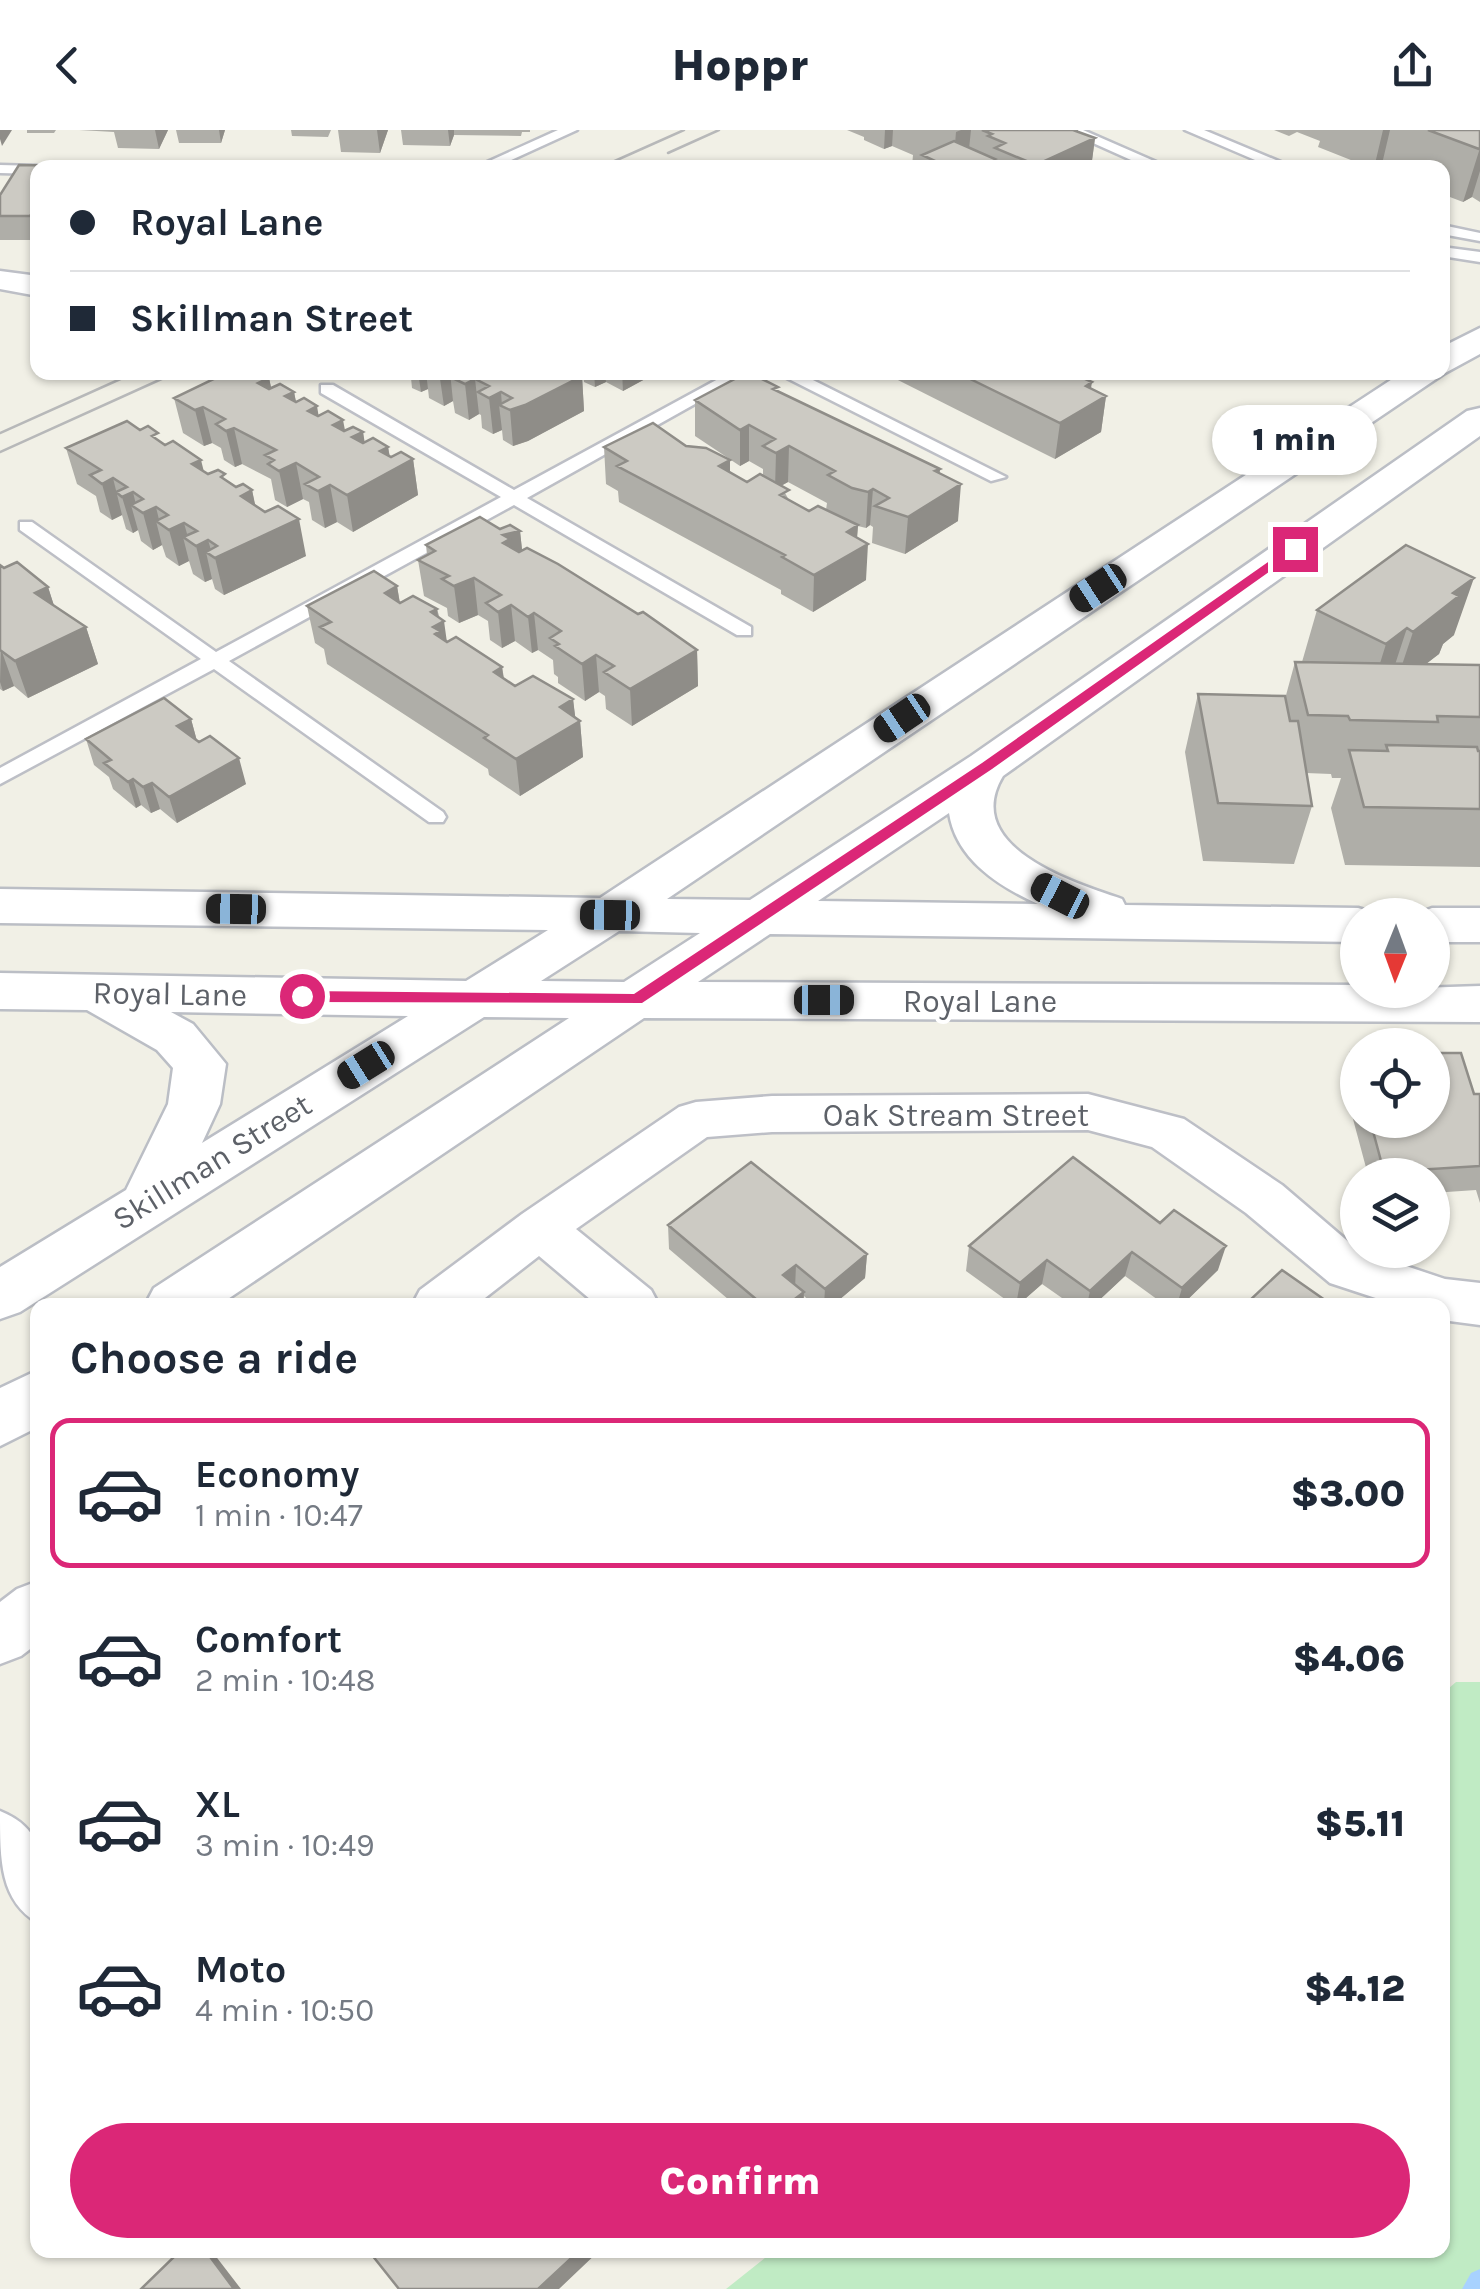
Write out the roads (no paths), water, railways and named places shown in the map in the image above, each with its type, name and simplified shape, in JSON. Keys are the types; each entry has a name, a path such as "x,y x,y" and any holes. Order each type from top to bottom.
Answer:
{"main road":[{"path":"1450,358 1480,339"},
{"name":"Skillman Street","path":"0,1296 610,915 967,674 1416,380"},
{"path":"185,1298 987,766 1480,419"},
{"path":"987,766 972,790 972,816 984,845 1014,872 1060,896 1146,925"},
{"path":"0,906 1340,925"},
{"path":"1450,925 1480,926"},
{"name":"Royal Lane","path":"0,992 470,999 1480,1004"},
{"path":"93,992 175,1036 200,1064 194,1104 146,1203"},
{"path":"0,1420 30,1400"}],"street":[{"path":"0,280 30,283"},
{"name":"Oak Stream Street","path":"447,1298 696,1120 772,1114 1088,1112 1166,1132 1264,1199 1348,1268 1440,1298"},
{"path":"540,1228 625,1298"},
{"name":"Oak Stream Street","path":"1450,1300 1480,1304"},
{"path":"0,1637 30,1614"},
{"path":"0,1842 30,1881"}],"lane":[{"path":"500,160 570,130"},
{"path":"1071,130 1143,160"},
{"path":"1192,130 1268,160"},
{"path":"0,169 30,170"},
{"path":"1450,231 1480,237"},
{"path":"1450,252 1480,257"},
{"path":"0,778 729,380"},
{"path":"799,380 997,478"},
{"path":"327,389 744,631"},
{"path":"26,526 436,817"}],"waterway":[{"path":"1475,2289 1480,2282"}],"tram line":[{"path":"617,160 684,130"},
{"path":"668,153 719,130"},
{"path":"0,433 118,380"},
{"path":"0,452 159,380"}]}
